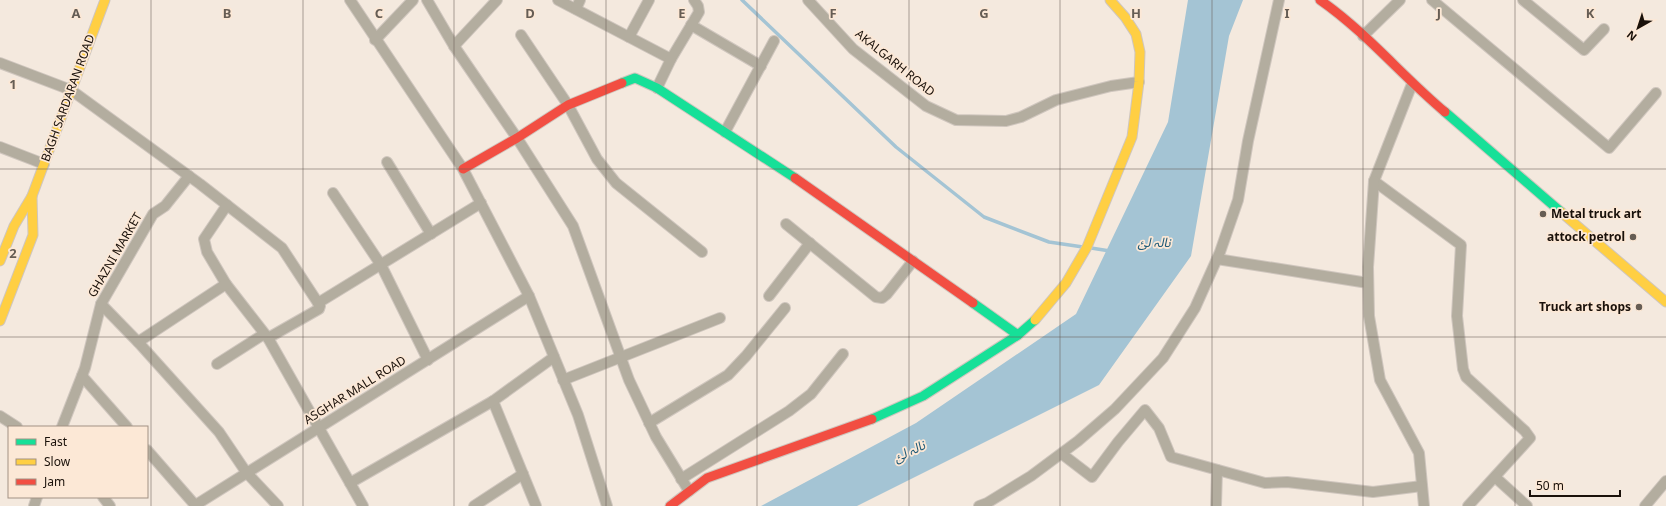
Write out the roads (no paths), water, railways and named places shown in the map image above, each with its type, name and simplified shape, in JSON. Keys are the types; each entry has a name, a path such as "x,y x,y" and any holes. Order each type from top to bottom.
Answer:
{"street":[{"name":"BAGH SARDARAN ROAD","path":"0,261 4,237 14,226 32,196 104,0"},
{"path":"350,0 375,40 463,169 529,296 578,415 607,506"},
{"path":"375,40 413,0"},
{"path":"427,0 454,46 517,138 572,226 629,380 656,437 689,491"},
{"path":"454,46 497,0"},
{"path":"558,0 578,5 629,37 671,60"},
{"path":"629,37 649,0"},
{"path":"657,88 671,60 699,12 698,6 694,0"},
{"name":"AKALGARH ROAD","path":"808,0 853,49 926,106 956,120 1006,122 1021,118 1056,100 1110,86 1139,82"},
{"path":"670,506 707,478 867,422 923,396 1018,336 1039,316 1066,283 1087,248 1132,137 1139,82 1140,52 1136,34 1125,17 1110,0"},
{"path":"979,506 987,503 1031,476 1062,454 1078,442 1115,409 1163,358 1194,308 1217,259 1238,200 1248,141 1278,0"},
{"path":"1320,0 1343,16 1412,84 1666,302"},
{"path":"1363,36 1400,0"},
{"path":"1432,0 1609,148 1656,93"},
{"path":"1524,0 1584,50 1604,29"},
{"path":"691,25 761,66"},
{"path":"521,35 568,105 597,159 616,183 702,252"},
{"path":"725,132 774,41"},
{"path":"0,63 71,90 189,176 282,248 320,306 319,309 266,336 217,364"},
{"path":"463,169 517,138 568,105 635,78 657,88 770,161 1018,336"},
{"path":"1412,84 1374,180 1368,283 1369,316 1380,380 1419,453 1424,506"},
{"path":"0,147 44,164"},
{"path":"387,162 431,234"},
{"name":"GHAZNI MARKET","path":"62,426 82,376 100,304 153,214 165,206 189,176"},
{"path":"1374,180 1461,245 1457,316 1463,369 1466,377 1525,431 1530,438 1468,506"},
{"path":"333,193 381,264 428,360"},
{"name":"BAGH SARDARAN ROAD","path":"1,315 33,235 32,196"},
{"path":"318,303 481,203"},
{"path":"227,205 204,239 207,252 226,284 266,336 363,506"},
{"path":"786,224 876,297 882,298 887,294 913,261"},
{"path":"770,296 810,243"},
{"path":"1217,259 1368,283"},
{"path":"138,342 226,284"},
{"name":"ASGHAR MALL ROAD","path":"195,506 246,472 318,429 529,296"},
{"path":"100,304 138,342 219,432 246,472 278,506"},
{"path":"649,423 728,375 746,356 785,308"},
{"path":"563,380 720,318"},
{"path":"681,479 789,411 811,394 843,354"},
{"path":"350,484 493,401 554,357"},
{"path":"82,376 126,426"},
{"path":"493,401 536,506"},
{"path":"1062,454 1092,477 1118,442 1145,410 1159,428 1171,457 1217,470 1265,483 1287,482 1373,492 1422,486"},
{"path":"0,416 15,426"},
{"path":"148,451 195,506"},
{"path":"1216,506 1217,470"},
{"path":"474,506 523,474"},
{"path":"1495,477 1527,506"},
{"path":"1645,506 1666,481"},
{"path":"104,498 110,506"}],"water":[{"name":"نالہ لئ","path":"1188,0 1243,0 1229,36 1191,256 1099,385 857,506 761,506 916,423 1076,314 1168,122"}],"waterway":[{"path":"742,0 896,147 984,217 1049,242 1083,247"},
{"path":"1091,248 1110,251"}],"place":[{"name":"Metal truck art","path":"1543,214"},
{"name":"attock petrol","path":"1633,237"},
{"name":"Truck art shops","path":"1639,307"}]}
